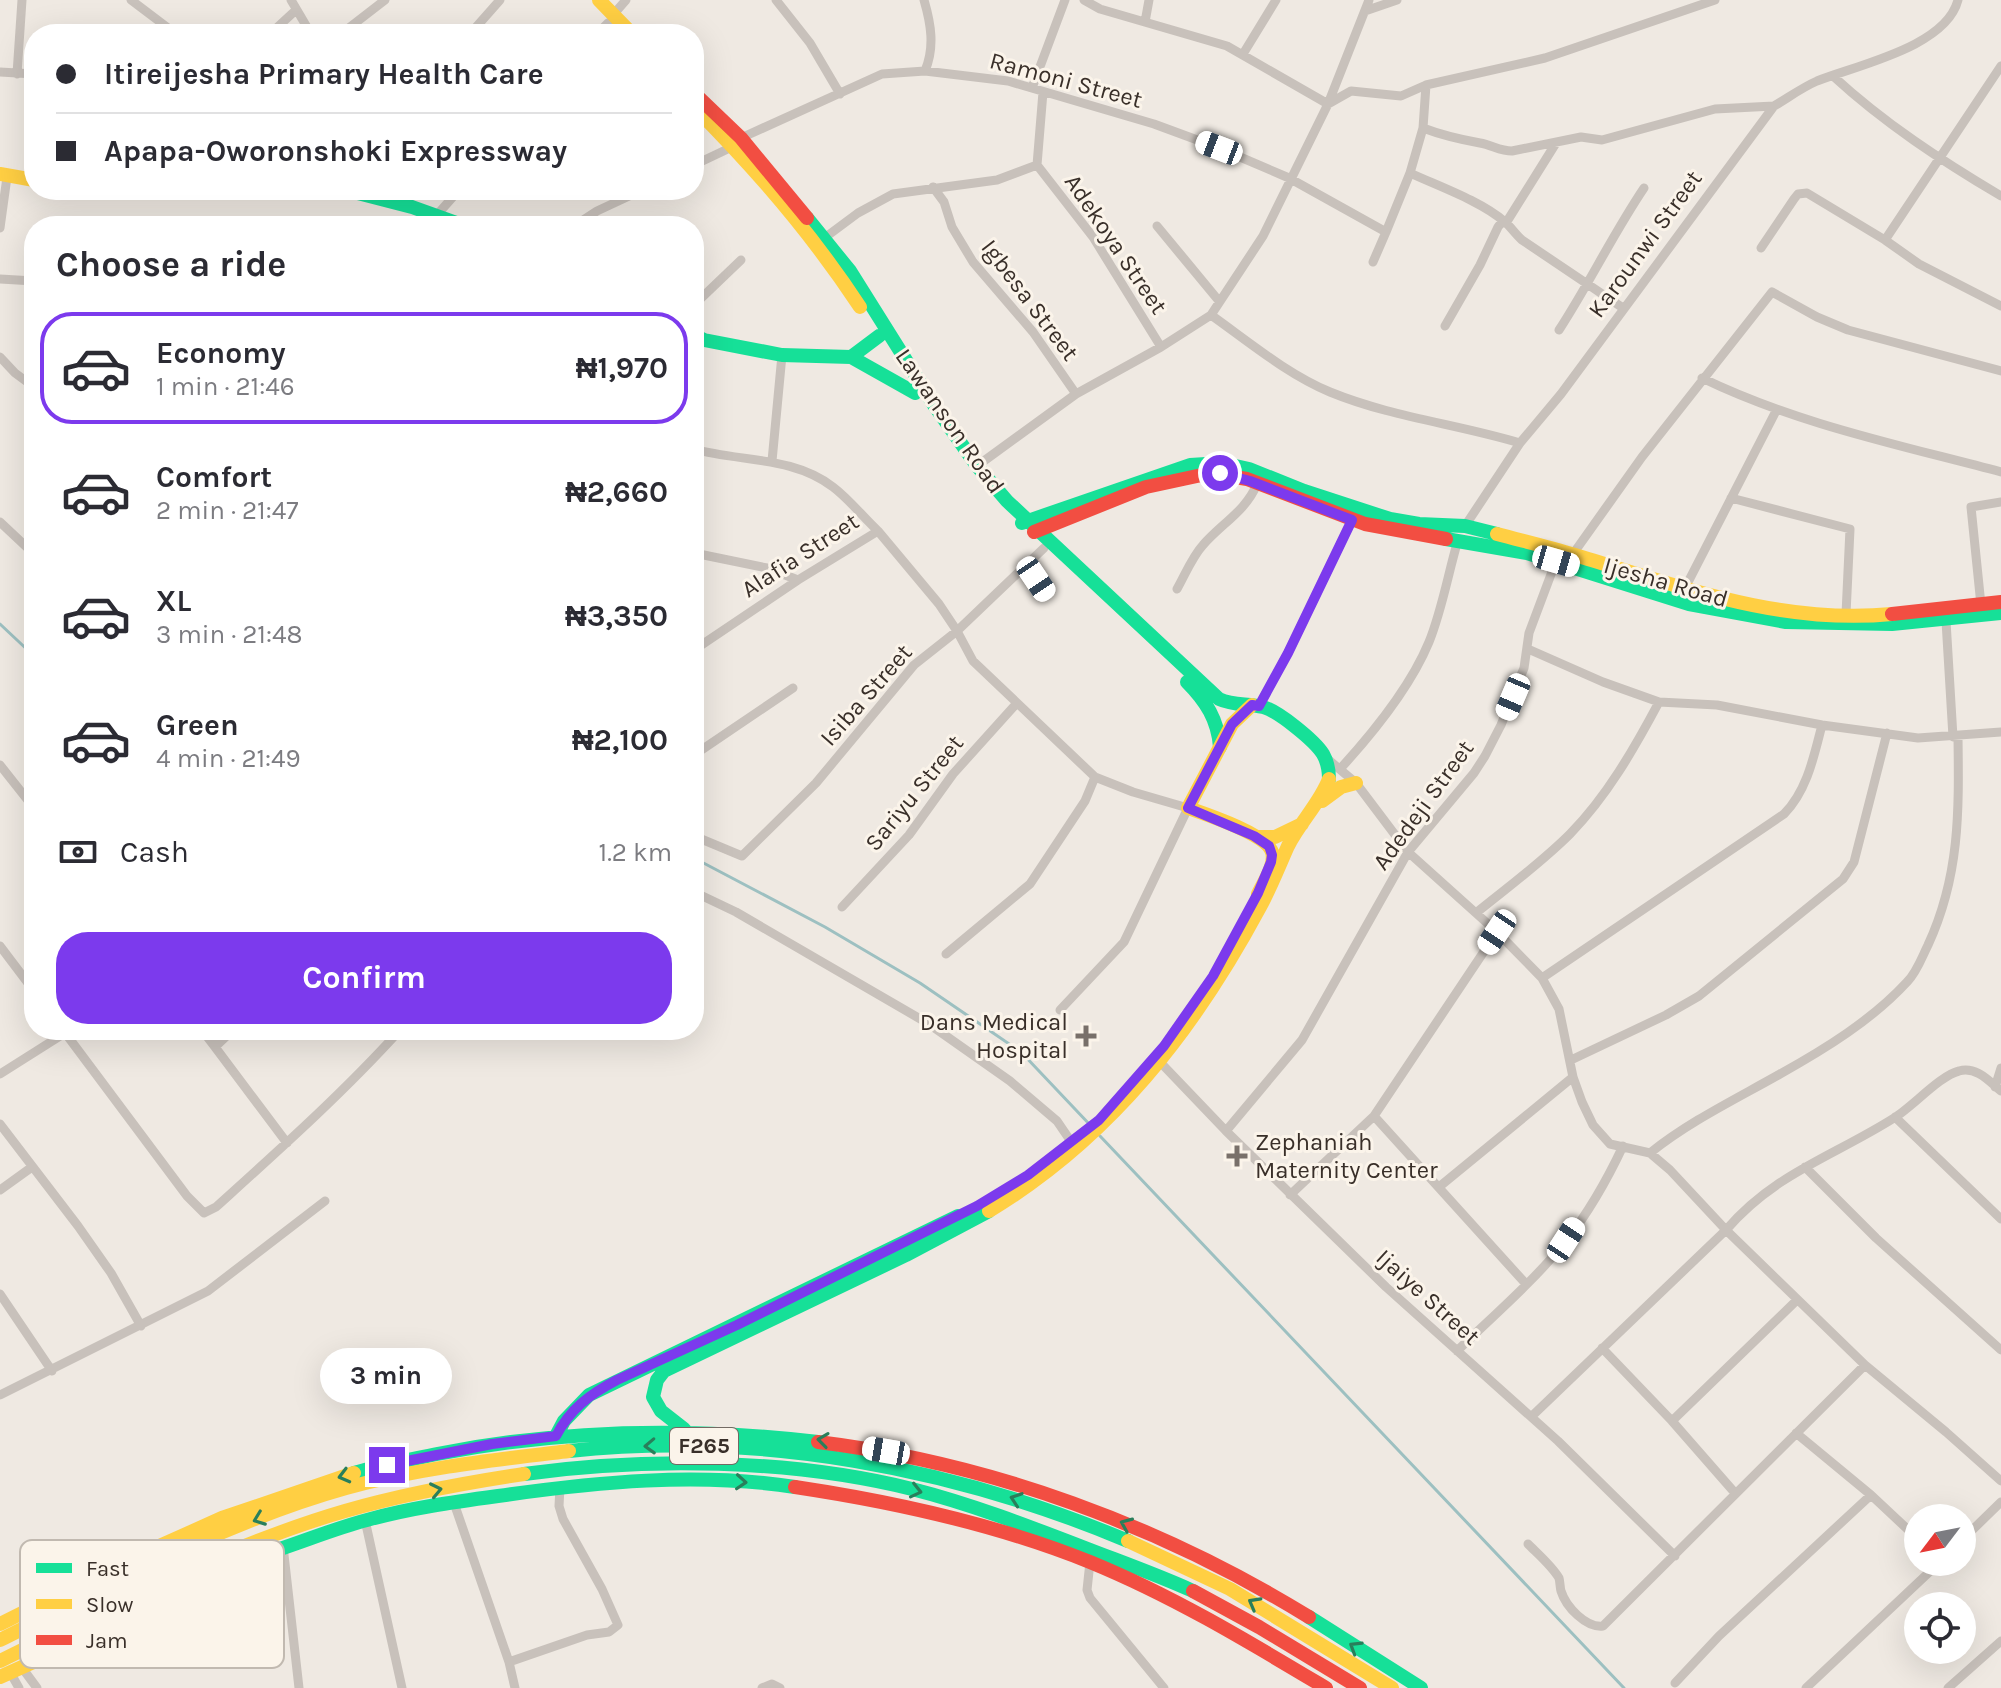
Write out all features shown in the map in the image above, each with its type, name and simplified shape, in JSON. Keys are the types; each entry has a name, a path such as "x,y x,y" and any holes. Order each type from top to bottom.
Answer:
{"main road":[{"path":"588,0 617,24"},
{"path":"599,0 613,24"},
{"name":"Lawanson Road","path":"704,104 850,271 934,405 977,466 1029,527"},
{"name":"Lawanson Road","path":"704,115 738,142 815,243 952,449 1003,509 1029,527 1219,699 1231,705 1272,710 1324,756"},
{"path":"3,176 24,179"},
{"path":"385,200 412,207 426,216"},
{"path":"851,357 879,336"},
{"path":"704,340 782,355 851,357 915,393"},
{"name":"Ijesha Road","path":"1029,527 1190,465 1230,463 1370,514 1419,524 1465,526 1573,554 1684,590 1818,620 1865,626 1946,621 2001,613"},
{"name":"Ijesha Road","path":"1143,484 1209,473 1233,475 1352,520 1402,533 1530,553 1710,609 1778,622 2001,602"},
{"path":"1029,527 1044,548 1195,689 1215,717 1220,751"},
{"path":"1120,1103 1213,976 1258,893 1272,855 1269,846 1254,836 1188,808 1232,724 1255,706"},
{"path":"684,1429 661,1414 654,1400 654,1386 664,1371 830,1292 981,1215 1032,1183 1160,1062 1233,957 1276,878 1292,840 1313,810 1330,777 1324,756"},
{"path":"1313,810 1331,793 1347,784 1356,783"},
{"path":"1254,836 1275,837 1303,824"},
{"path":"556,1436 564,1421 589,1395 977,1206 1076,1143"},
{"path":"176,1540 254,1505 336,1478 492,1444 602,1432 684,1429 782,1434 913,1456 1052,1494 1112,1517 1221,1567 1421,1688"},
{"name":"F265","path":"206,1540 321,1496 444,1467 505,1458 656,1445 726,1447 857,1461 933,1475 997,1493 1070,1517 1177,1562 1259,1605 1392,1688"},
{"name":"F265","path":"264,1540 342,1512 449,1487 569,1470 665,1465 789,1469 858,1478 993,1512 1194,1592 1360,1688"},
{"path":"284,1546 365,1520 560,1487 645,1480 717,1480 782,1485 910,1507 1014,1535 1090,1562 1203,1615 1326,1688"},
{"path":"0,1624 20,1614"},
{"name":"F265","path":"0,1640 20,1630"}],"street":[{"path":"17,74 22,0"},
{"path":"131,0 163,24"},
{"path":"291,0 305,24"},
{"path":"354,24 385,0"},
{"path":"479,24 500,0"},
{"path":"606,24 626,0"},
{"path":"776,0 810,43 840,94"},
{"path":"924,0 932,55 925,71"},
{"path":"1032,88 1065,0"},
{"path":"1084,0 1100,9 1202,38 1243,54 1328,104"},
{"path":"1145,22 1149,0"},
{"path":"1243,54 1276,0"},
{"path":"977,466 1076,394 1211,315 1263,236 1328,104 1369,0"},
{"path":"1365,11 1397,0"},
{"path":"1328,104 1351,91 1401,96 1426,85 1545,58 1715,0"},
{"name":"Karounwi Street","path":"1465,526 1520,443 1561,394 1774,106 1800,90 1908,47 1937,31 1954,13 1958,0"},
{"path":"281,24 296,10"},
{"path":"1885,240 2001,66"},
{"name":"Ramoni Street","path":"704,160 882,74 925,71 1008,81 1188,135 1289,178 1386,232"},
{"path":"0,72 24,74"},
{"path":"1833,76 1858,99 1938,159 2001,196"},
{"path":"1373,262 1410,173 1423,128 1426,85"},
{"path":"823,239 858,213 893,194 997,180 1037,165 1043,92"},
{"path":"1423,128 1453,140 1482,143 1502,151 1581,137 1602,140 1715,109 1774,106"},
{"path":"1445,326 1498,227 1506,223 1556,143"},
{"name":"Adekoya Street","path":"1037,165 1100,247 1161,347"},
{"path":"1410,173 1479,206 1506,223 1522,240 1623,308"},
{"path":"0,228 3,176"},
{"name":"Igbesa Street","path":"933,187 944,202 952,227 973,262 1033,332 1076,394"},
{"path":"1559,330 1644,188"},
{"path":"1761,248 1794,199 1803,192 1885,240 1919,264 2001,306"},
{"path":"408,200 412,207"},
{"path":"433,216 449,200"},
{"path":"589,216 621,200"},
{"path":"1157,226 1219,301"},
{"path":"704,295 741,260"},
{"path":"0,279 24,280"},
{"path":"1573,554 1702,378 1772,292 1848,330 2001,371"},
{"path":"1211,315 1301,377 1329,391 1370,406 1520,443"},
{"path":"772,461 782,355"},
{"path":"0,357 24,380"},
{"path":"1702,378 1776,411 2001,472"},
{"path":"1684,590 1776,411"},
{"name":"Alafia Street","path":"704,452 772,461 806,472 832,486 878,531 704,642"},
{"path":"1177,589 1197,553 1249,500 1257,484"},
{"path":"1731,498 1850,529 1846,614"},
{"path":"1981,605 1971,507 2001,502"},
{"path":"1255,706 1288,653 1352,520"},
{"path":"0,522 24,545"},
{"path":"878,531 917,576 957,631 973,661 1095,777 1188,808 1124,942 1060,1010"},
{"path":"1340,769 1382,720 1419,663 1435,625 1458,540"},
{"name":"Isiba Street","path":"704,840 742,856 816,783 914,665 957,631 1044,548"},
{"path":"704,555 767,568 798,580"},
{"name":"Adedeji Street","path":"1226,1131 1302,1040 1408,852 1485,756 1513,697 1528,649 1529,633 1556,561"},
{"path":"1027,565 1046,593"},
{"path":"1650,1153 1685,1127 1793,1067 1854,1028 1909,980 1933,933 1950,885 1959,828 1956,737 1946,621"},
{"path":"1528,649 1603,682 1659,702 1717,705 1822,725 1918,738 2001,732"},
{"path":"704,748 793,688"},
{"path":"1476,913 1530,871 1586,816 1623,765 1659,702"},
{"name":"Sariyu Street","path":"842,907 909,835 953,774 1017,703"},
{"path":"1542,978 1784,814 1798,798 1822,725"},
{"path":"1571,1060 1699,996 1843,879 1854,862 1887,733"},
{"path":"1324,756 1356,783 1408,852 1497,932 1542,978 1559,1009 1573,1077 1593,1125 1610,1144 1650,1153 1670,1170 1726,1230 1865,1365 2001,1481"},
{"path":"0,765 24,795"},
{"path":"946,954 1030,884 1085,801 1095,777"},
{"path":"704,897 736,912 929,1024 1010,1081 1057,1121 1076,1143"},
{"path":"1290,1195 1374,1116 1497,932"},
{"path":"0,946 24,978"},
{"path":"0,1074 52,1040"},
{"path":"73,1040 201,1212 208,1212 287,1143 391,1040"},
{"path":"210,1040 287,1143"},
{"path":"215,1047 222,1040"},
{"name":"Ijaiye Street","path":"1160,1062 1290,1195 1531,1417 1675,1556"},
{"path":"1531,1417 1726,1230 1744,1209 1770,1188 1895,1117 1955,1072 1975,1072 1998,1089 2001,1068"},
{"path":"1439,1187 1573,1077"},
{"path":"1374,1116 1526,1284"},
{"path":"1895,1117 2001,1219"},
{"path":"0,1124 87,1237 141,1326"},
{"path":"1457,1351 1566,1240 1623,1146"},
{"path":"0,1190 32,1167"},
{"path":"1805,1167 1876,1238 2001,1350"},
{"path":"0,1395 208,1291 325,1201"},
{"path":"0,1294 52,1371"},
{"path":"1672,1421 1797,1300"},
{"path":"1602,1348 1735,1493"},
{"path":"1528,1544 1559,1579 1561,1593 1570,1606 1594,1627 1603,1626 1865,1365"},
{"path":"1796,1433 1904,1526"},
{"path":"509,1662 587,1635 609,1632 618,1625 563,1519 559,1506 560,1487"},
{"path":"1675,1683 1719,1636 1871,1495"},
{"path":"1976,1526 2001,1502"},
{"path":"454,1503 509,1662 515,1688"},
{"path":"365,1520 402,1688"},
{"path":"284,1555 299,1688"},
{"path":"1090,1562 1087,1590 1090,1598 1164,1688"},
{"path":"1806,1688 1925,1576"},
{"path":"1948,1688 2001,1641"},
{"path":"8,1670 19,1688"},
{"path":"8,1670 37,1688"},
{"path":"762,1688 772,1684 780,1688"}],"waterway":[{"path":"0,624 24,647"},
{"path":"704,863 825,927 920,983 1021,1052 1092,1127"},
{"path":"1100,1136 1624,1688"}],"traffic: fast":[{"path":"385,200 437,216"},
{"path":"807,218 850,271 934,405 977,466 1007,501 1219,699 1270,710 1304,734 1323,754 1329,779"},
{"path":"704,340 782,355 851,357 879,336"},
{"path":"851,357 915,393"},
{"path":"1022,523 1190,465 1222,463 1249,469 1390,519 1465,526 1497,534"},
{"path":"1446,539 1527,553 1689,604 1786,622 1892,624 2001,613"},
{"path":"1187,682 1210,712 1220,747"},
{"path":"684,1429 661,1411 653,1397 657,1380 664,1371 906,1255 989,1211"},
{"path":"556,1436 564,1421 589,1395 958,1216"},
{"path":"354,1473 437,1454 580,1435 722,1434 818,1442"},
{"path":"569,1451 641,1446 712,1446 783,1451 854,1461 993,1493 1128,1541"},
{"path":"524,1474 669,1463 768,1467 866,1479 978,1508 1193,1591"},
{"path":"284,1548 383,1516 535,1491 609,1483 684,1480 795,1487"},
{"path":"1309,1617 1421,1688"}],"traffic: slow":[{"path":"599,0 622,24"},
{"path":"704,117 782,203 860,307"},
{"path":"0,174 24,178"},
{"path":"1497,534 1692,590 1770,608 1810,614 1892,614"},
{"path":"1252,705 1232,724 1188,808 1234,826 1267,845 1273,857 1258,894"},
{"path":"989,1211 1073,1150 1111,1115 1177,1038 1234,952 1264,899 1288,846 1329,779"},
{"path":"1322,801 1341,787 1356,783"},
{"path":"1258,837 1275,837 1302,824"},
{"path":"204,1540 257,1518 346,1488 457,1465 569,1451"},
{"path":"173,1540 222,1518 354,1473"},
{"path":"259,1540 345,1511 412,1494 524,1474"},
{"path":"1128,1541 1230,1589 1392,1688"},
{"path":"0,1624 20,1614"},
{"path":"0,1640 20,1630"},
{"path":"0,1661 20,1651"},
{"path":"0,1677 20,1668"}],"traffic: jam":[{"path":"704,103 741,138 807,218"},
{"path":"1034,532 1146,487 1211,473 1247,479 1365,524 1446,539"},
{"path":"1892,614 2001,602"},
{"path":"818,1442 947,1465 1073,1503 1194,1554 1309,1617"},
{"path":"795,1487 945,1516 1054,1548 1121,1575 1181,1605 1326,1688"},
{"path":"1193,1591 1360,1688"}],"place":[{"name":"Dans Medical Hospital","path":"1086,1036"},
{"name":"Zephaniah Maternity Center","path":"1237,1156"}],"route":[{"path":"387,1465 492,1444 556,1436 564,1421 589,1395 826,1282 1008,1188 1099,1120 1155,1057 1213,976 1258,893 1272,855 1269,846 1254,836 1188,808 1232,724 1252,705 1259,706 1352,520 1250,481 1220,473"}]}
